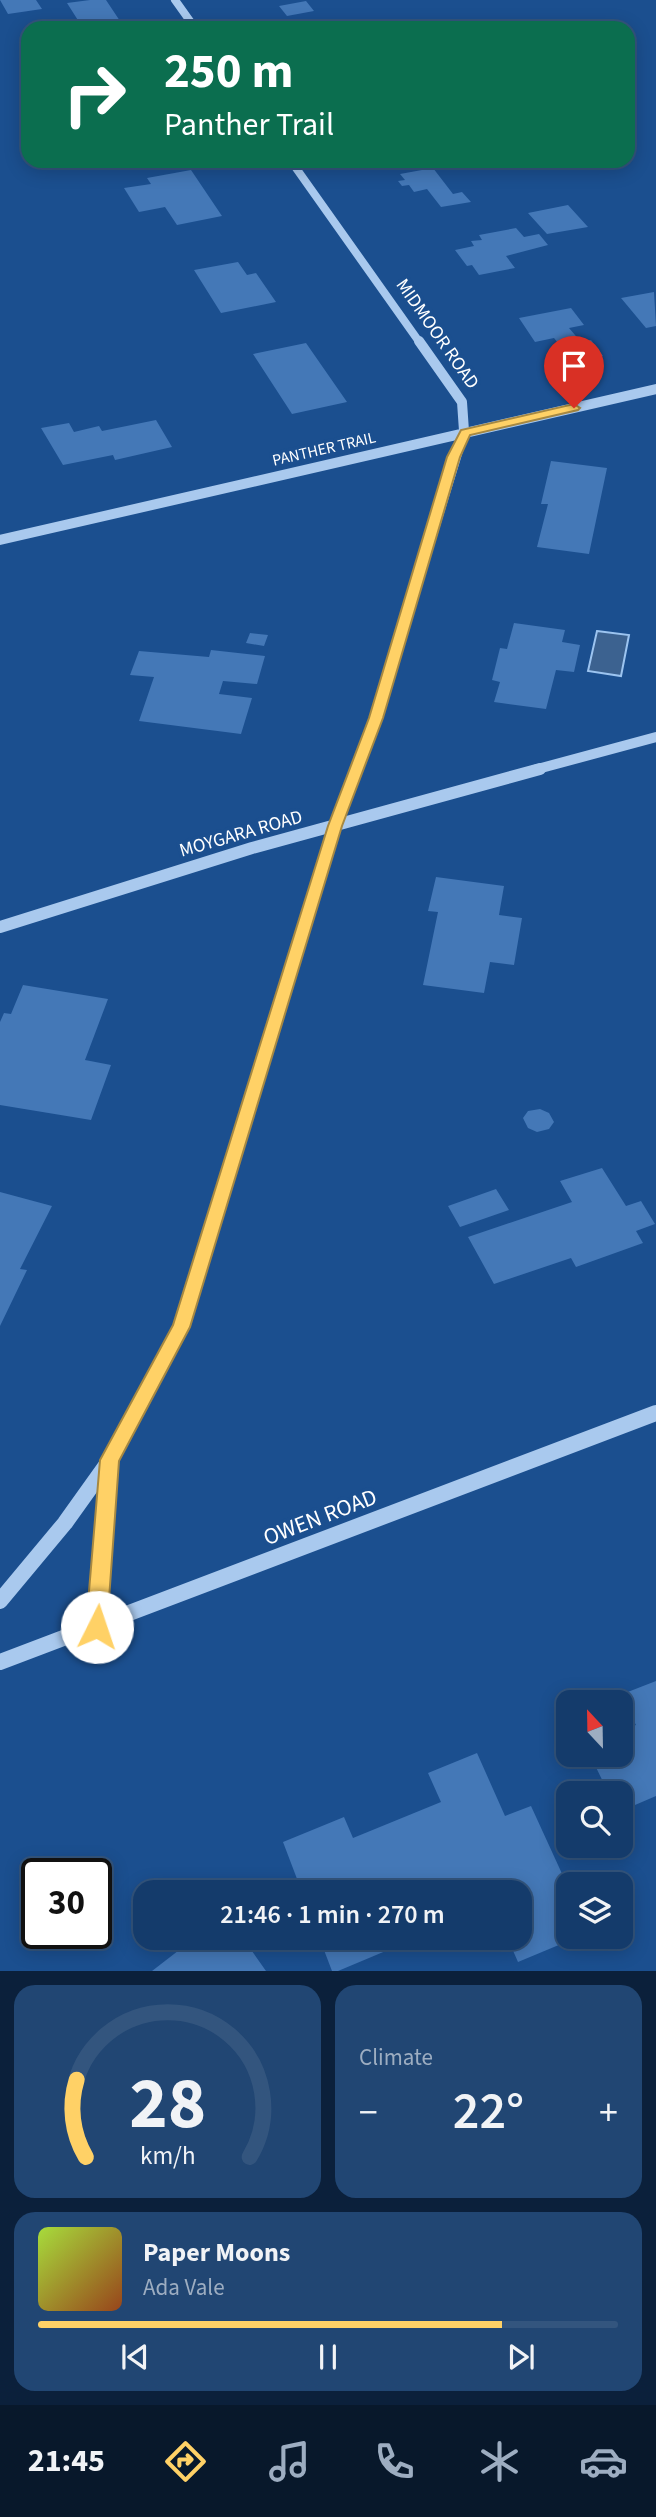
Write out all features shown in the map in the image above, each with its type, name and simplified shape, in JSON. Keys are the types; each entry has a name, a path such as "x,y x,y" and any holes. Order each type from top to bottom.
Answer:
{"street":[{"path":"175,0 190,21"},
{"name":"MIDMOOR ROAD","path":"296,168 462,402 466,415 465,432"},
{"name":"PANTHER TRAIL","path":"0,540 656,389"},
{"path":"0,1601 65,1523 110,1460 181,1327 335,826 376,718 453,457 465,432"},
{"name":"MOYGARA ROAD","path":"0,927 252,848 656,737"},
{"name":"OWEN ROAD","path":"0,1662 656,1413"},
{"path":"97,1627 110,1460"}],"water":[{"path":"597,631 629,635 621,676 588,671"}],"building":[{"path":"0,0 36,0 42,9 8,14"},
{"path":"106,0 120,21 78,21 67,3"},
{"path":"306,1 314,11 287,16 279,6"},
{"path":"433,168 453,194 462,192 471,202 441,207 427,189 414,192 409,185 402,186 398,181 405,180 400,174"},
{"path":"191,170 222,216 177,225 165,207 139,212 124,188 151,184 147,178"},
{"path":"568,205 588,227 547,234 528,213"},
{"path":"516,228 524,237 539,234 548,245 506,256 515,268 479,275 472,265 467,266 455,250 474,246 471,241 482,240 479,235"},
{"path":"238,262 247,275 256,273 276,302 221,313 194,270"},
{"path":"654,292 656,326 646,328 621,298"},
{"path":"571,308 584,325 569,328 581,342 591,340 603,356 573,362 554,338 535,342 519,318"},
{"path":"306,343 347,402 292,414 253,354"},
{"path":"156,420 172,447 115,460 113,455 63,465 41,428 69,423 74,432 99,426 102,431"},
{"path":"551,461 607,468 589,554 537,547 548,504 541,504"},
{"path":"514,623 565,630 562,642 580,645 574,672 556,670 546,709 494,702 500,682 492,680 500,648 507,649"},
{"path":"250,633 268,635 264,646 246,643"},
{"path":"211,650 265,656 257,684 223,681 219,694 252,698 241,734 139,721 154,677 130,675 139,651 209,657"},
{"path":"436,877 504,886 499,915 522,918 514,965 490,962 484,993 423,985 438,912 428,911"},
{"path":"23,985 108,999 85,1060 111,1065 91,1120 0,1105 0,1022 4,1013 11,1014"},
{"path":"540,1109 549,1113 554,1122 549,1129 537,1132 528,1128 523,1118 528,1111"},
{"path":"602,1168 626,1206 641,1201 655,1224 636,1231 643,1243 576,1267 571,1258 494,1284 468,1237 572,1202 560,1181"},
{"path":"496,1189 509,1210 460,1227 448,1206"},
{"path":"0,1192 52,1206 20,1269 27,1270 0,1326"},
{"path":"656,1681 656,1796 633,1806 633,1781 603,1781 596,1768 634,1768 636,1725 633,1690"},
{"path":"477,1753 505,1816 531,1806 561,1872 556,1872 556,1946 518,1962 513,1950 532,1950 532,1880 297,1880 283,1842 344,1817 353,1838 441,1802 428,1773"},
{"path":"179,1950 251,1950 266,1971 152,1971"},
{"path":"324,1950 388,1950 338,1971 332,1971"}],"route":[{"path":"97,1627 110,1460 181,1327 335,826 376,718 453,457 465,432 574,408"}]}
